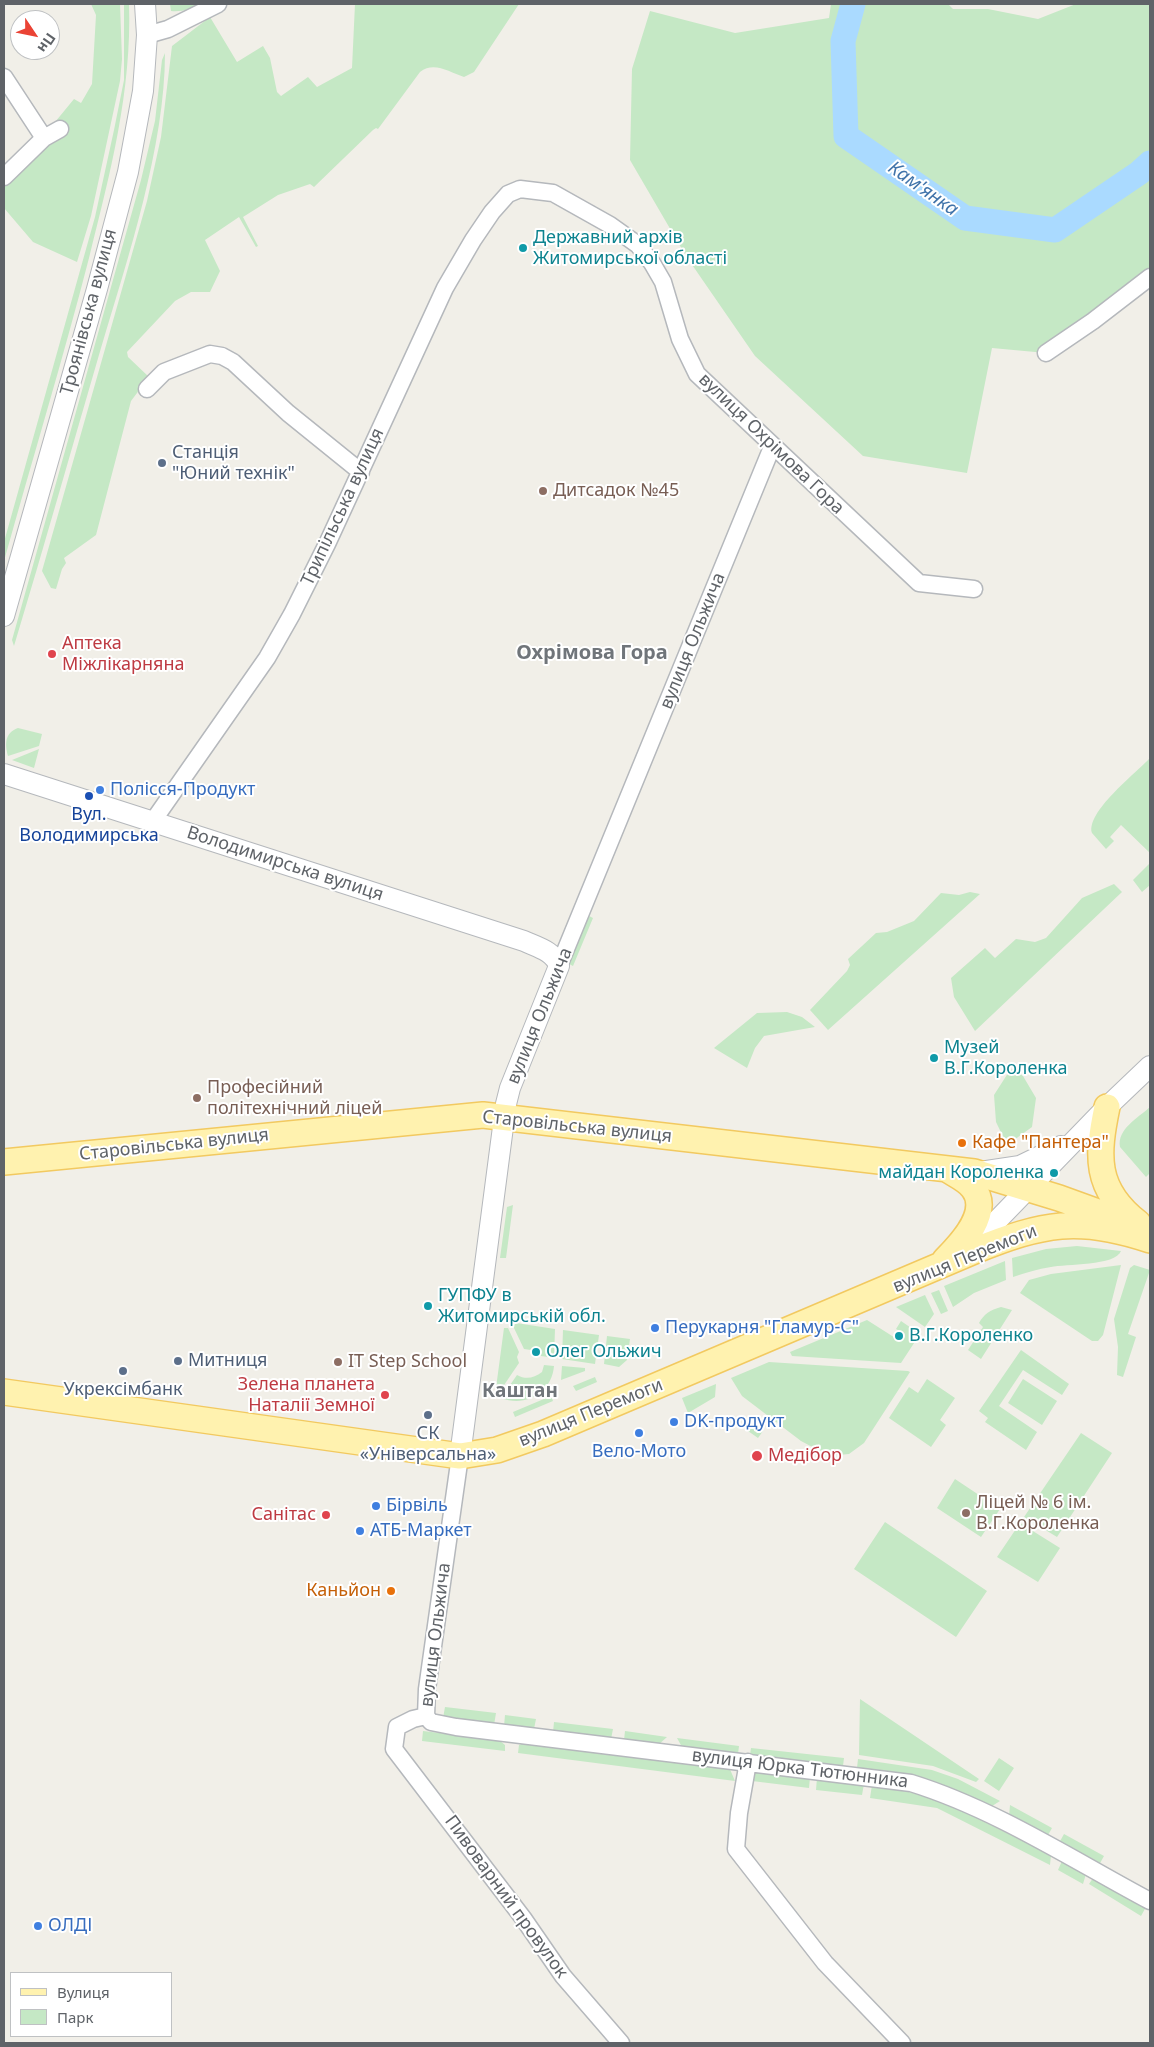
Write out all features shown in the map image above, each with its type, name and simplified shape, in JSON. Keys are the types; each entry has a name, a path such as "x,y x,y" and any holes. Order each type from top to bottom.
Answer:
{"main road":[{"path":"1106,1107 1100,1141 1101,1172 1117,1202 1149,1233"},
{"name":"Старовільська вулиця","path":"4,1162 483,1115 974,1172 1029,1188"},
{"path":"937,1268 958,1247 974,1223 977,1196 967,1182 946,1169"},
{"path":"1029,1188 1122,1220 1149,1233"},
{"name":"вулиця Перемоги","path":"4,1392 460,1450 497,1450 543,1434 1028,1231 1055,1225 1101,1226 1149,1233"}],"street":[{"name":"Троянівська вулиця","path":"4,616 128,172 143,92 147,35 145,4"},
{"path":"147,35 168,29 218,4"},
{"path":"4,77 44,138"},
{"path":"4,178 44,138 60,129"},
{"name":"вулиця Охрімова Гора","path":"520,189 553,193 610,225 638,245 652,263 663,282 680,339 697,374 772,447 919,583 974,589"},
{"name":"Трипільська вулиця","path":"154,822 266,658 314,570 445,288 492,212 508,194 520,189"},
{"path":"1046,353 1093,321 1150,277"},
{"path":"148,389 164,372 210,354 222,356 233,362 288,413 361,472"},
{"name":"вулиця Ольжича","path":"394,1749 397,1727 413,1719 426,1716 427,1689 510,1088 772,447"},
{"name":"Володимирська вулиця","path":"4,774 524,942 548,952 557,960 559,966"},
{"path":"937,1268 983,1235 1106,1107 1150,1066"},
{"path":"974,1172 1011,1169 1026,1164 1062,1146 1087,1127"},
{"name":"вулиця Перемоги","path":"4,1380 460,1450 506,1437 579,1408 983,1235 1018,1223 1058,1215 1093,1215 1122,1220"},
{"name":"вулиця Юрка Тютюнника","path":"426,1716 431,1722 456,1727 911,1783 944,1793 1050,1846 1150,1902"},
{"name":"Пивоварний провулок","path":"394,1749 523,1918 563,1976 621,2043"},
{"path":"748,1762 739,1813 736,1849 825,1963 902,2043"}],"green space":[{"path":"91,4 120,4 122,59 120,81 91,216 77,262 33,242 4,208 4,184 74,99 81,103 92,84 96,15"},
{"path":"124,4 129,4 127,69 112,164 79,296 4,561 4,542 95,217 114,130 124,80"},
{"path":"170,4 202,4 187,10 171,11"},
{"path":"355,4 519,4 474,72 464,77 447,70 431,67 420,72 378,129 373,130 314,187 310,184 278,195 243,217 258,246 256,247 239,217 205,240 220,271 210,292 191,292 175,301 127,352 128,357 149,377 131,401 96,535 64,558 66,563 62,569 56,589 51,588 42,571 147,201 161,137 172,46 210,17 237,62 263,46 270,58 277,92 281,96 308,77 317,87 352,68"},
{"path":"831,4 948,4 953,9 988,9 1038,19 1076,4 1150,4 1150,277 1046,353 992,348 967,473 863,456 755,356 686,256 630,160 632,69 650,11 735,33 829,18"},
{"path":"165,53 159,126 143,202 14,646 12,640 141,180 155,121 162,60"},
{"path":"18,728 42,734 39,746 8,756 6,744 8,736 13,730"},
{"path":"39,749 34,768 12,760"},
{"path":"1150,758 1150,853 1121,825 1110,837 1114,841 1106,849 1092,833 1092,824 1096,815 1113,794"},
{"path":"1150,863 1150,885 1142,892 1133,880"},
{"path":"1114,884 1122,892 975,1031 954,997 951,978 985,948 995,958 1016,939 1035,942 1046,938 1082,898"},
{"path":"970,892 980,894 828,1030 810,1010 847,971 850,965 848,959 876,933 887,932 914,921 941,893 959,895"},
{"path":"589,916 593,918 573,966 569,964"},
{"path":"787,1012 802,1017 815,1027 764,1036 755,1048 747,1068 714,1048 757,1013"},
{"path":"1014,1069 1023,1076 1036,1098 1032,1127 1007,1145 996,1122 994,1095 1010,1070"},
{"path":"1150,1107 1150,1173 1146,1177 1120,1147 1120,1141 1129,1124"},
{"path":"513,1205 506,1258 500,1258 507,1207"},
{"path":"1077,1246 1121,1251 1117,1256 1100,1262 1046,1268 1013,1277 1012,1258 1046,1249"},
{"path":"1005,1261 1006,1280 974,1293 953,1307 944,1286"},
{"path":"1121,1265 1103,1335 1098,1341 1092,1341 1020,1293 1029,1280 1051,1274"},
{"path":"1134,1265 1150,1270 1128,1334 1136,1337 1123,1377 1117,1375 1118,1347 1114,1319 1130,1268"},
{"path":"939,1290 948,1311 941,1314 931,1293"},
{"path":"925,1295 934,1314 925,1327 896,1307"},
{"path":"1001,1307 1012,1310 981,1359 968,1350 983,1327 979,1323 983,1317"},
{"path":"867,1320 900,1341 905,1334 896,1329 901,1321 920,1334 901,1363 792,1356 790,1352"},
{"path":"516,1323 555,1329 554,1358 535,1355 531,1350 524,1349 513,1326"},
{"path":"504,1328 508,1328 519,1352 517,1357 519,1363 500,1391 496,1388"},
{"path":"563,1330 599,1335 595,1364 562,1359"},
{"path":"607,1336 630,1339 627,1360 619,1367 604,1364"},
{"path":"1021,1350 1069,1384 1062,1395 1023,1370 999,1406 1037,1432 1026,1450 985,1422 988,1418 979,1411"},
{"path":"769,1362 910,1372 864,1443 849,1454 839,1455 818,1450 801,1441 742,1396 731,1378"},
{"path":"544,1365 554,1366 552,1375 543,1390 528,1399 520,1401 510,1401 501,1398 517,1375 527,1378 536,1376 542,1372"},
{"path":"562,1366 585,1368 585,1371 561,1380"},
{"path":"595,1377 597,1382 576,1391 573,1386"},
{"path":"927,1379 955,1398 940,1420 946,1425 931,1447 889,1418 909,1387 918,1393"},
{"path":"1023,1379 1057,1401 1042,1425 1008,1403"},
{"path":"716,1384 715,1397 688,1413 682,1398"},
{"path":"551,1396 553,1401 515,1417 513,1412"},
{"path":"743,1417 763,1431 758,1438 748,1431"},
{"path":"1081,1433 1112,1453 1057,1537 1024,1517"},
{"path":"955,1479 1000,1509 981,1537 937,1508"},
{"path":"885,1522 987,1591 956,1637 854,1569"},
{"path":"1020,1523 1060,1548 1038,1582 997,1557"},
{"path":"860,1699 979,1779 976,1782 933,1766 859,1755"},
{"path":"445,1707 496,1713 494,1725 443,1718"},
{"path":"505,1715 536,1719 534,1729 504,1726"},
{"path":"554,1722 613,1729 611,1739 553,1732"},
{"path":"423,1731 499,1740 505,1745 505,1751 422,1741"},
{"path":"625,1731 667,1737 658,1745 624,1740"},
{"path":"677,1738 739,1746 738,1754 682,1747"},
{"path":"524,1743 729,1767 735,1781 518,1753 519,1745"},
{"path":"751,1748 844,1758 843,1766 750,1755"},
{"path":"999,1758 1014,1768 999,1791 984,1781"},
{"path":"858,1759 932,1770 958,1779 1000,1801 989,1808 948,1787 914,1776 857,1768"},
{"path":"754,1770 810,1777 809,1788 752,1781"},
{"path":"817,1778 864,1784 862,1795 816,1790"},
{"path":"872,1785 924,1795 957,1808 1051,1855 1050,1865 937,1808 870,1798"},
{"path":"1010,1805 1052,1828 1047,1837 1009,1817"},
{"path":"1064,1834 1104,1856 1099,1865 1059,1843"},
{"path":"1062,1861 1086,1874 1083,1884 1058,1870"},
{"path":"1093,1878 1146,1907 1141,1916 1089,1884"}],"waterway":[{"name":"Кам'янка","path":"853,4 843,41 846,136 965,218 1055,230 1139,173 1150,163"}],"place":[{"name":"Державний архів Житомирської області","path":"523,248"},
{"name":"Станція \"Юний технік\"","path":"162,463"},
{"name":"Дитсадок №45","path":"543,491"},
{"name":"Аптека Міжлікарняна","path":"52,654"},
{"name":"Полісся-Продукт","path":"100,790"},
{"name":"Вул. Володимирська","path":"89,796"},
{"name":"Музей В.Г.Короленка","path":"934,1058"},
{"name":"Професійний політехнічний ліцей","path":"197,1098"},
{"name":"Кафе \"Пантера\"","path":"962,1143"},
{"name":"майдан Короленка","path":"1054,1173"},
{"name":"ГУПФУ в Житомирській обл.","path":"428,1306"},
{"name":"Перукарня \"Гламур-С\"","path":"655,1328"},
{"name":"В.Г.Короленко","path":"899,1336"},
{"name":"Олег Ольжич","path":"536,1352"},
{"name":"Митниця","path":"178,1361"},
{"name":"IT Step School","path":"338,1362"},
{"name":"Укрексімбанк","path":"123,1371"},
{"name":"Зелена планета Наталії Земної","path":"385,1395"},
{"name":"СК «Універсальна»","path":"428,1415"},
{"name":"DK-продукт","path":"674,1422"},
{"name":"Вело-Мото","path":"639,1433"},
{"name":"Медібор","path":"757,1456"},
{"name":"Бірвіль","path":"376,1506"},
{"name":"Ліцей № 6 ім. В.Г.Короленка","path":"966,1513"},
{"name":"Санітас","path":"326,1515"},
{"name":"АТБ-Маркет","path":"360,1531"},
{"name":"Каньйон","path":"391,1591"},
{"name":"ОЛДІ","path":"38,1926"}],"district":[{"name":"Охрімова Гора","path":"592,653"},
{"name":"Каштан","path":"520,1392"}]}
